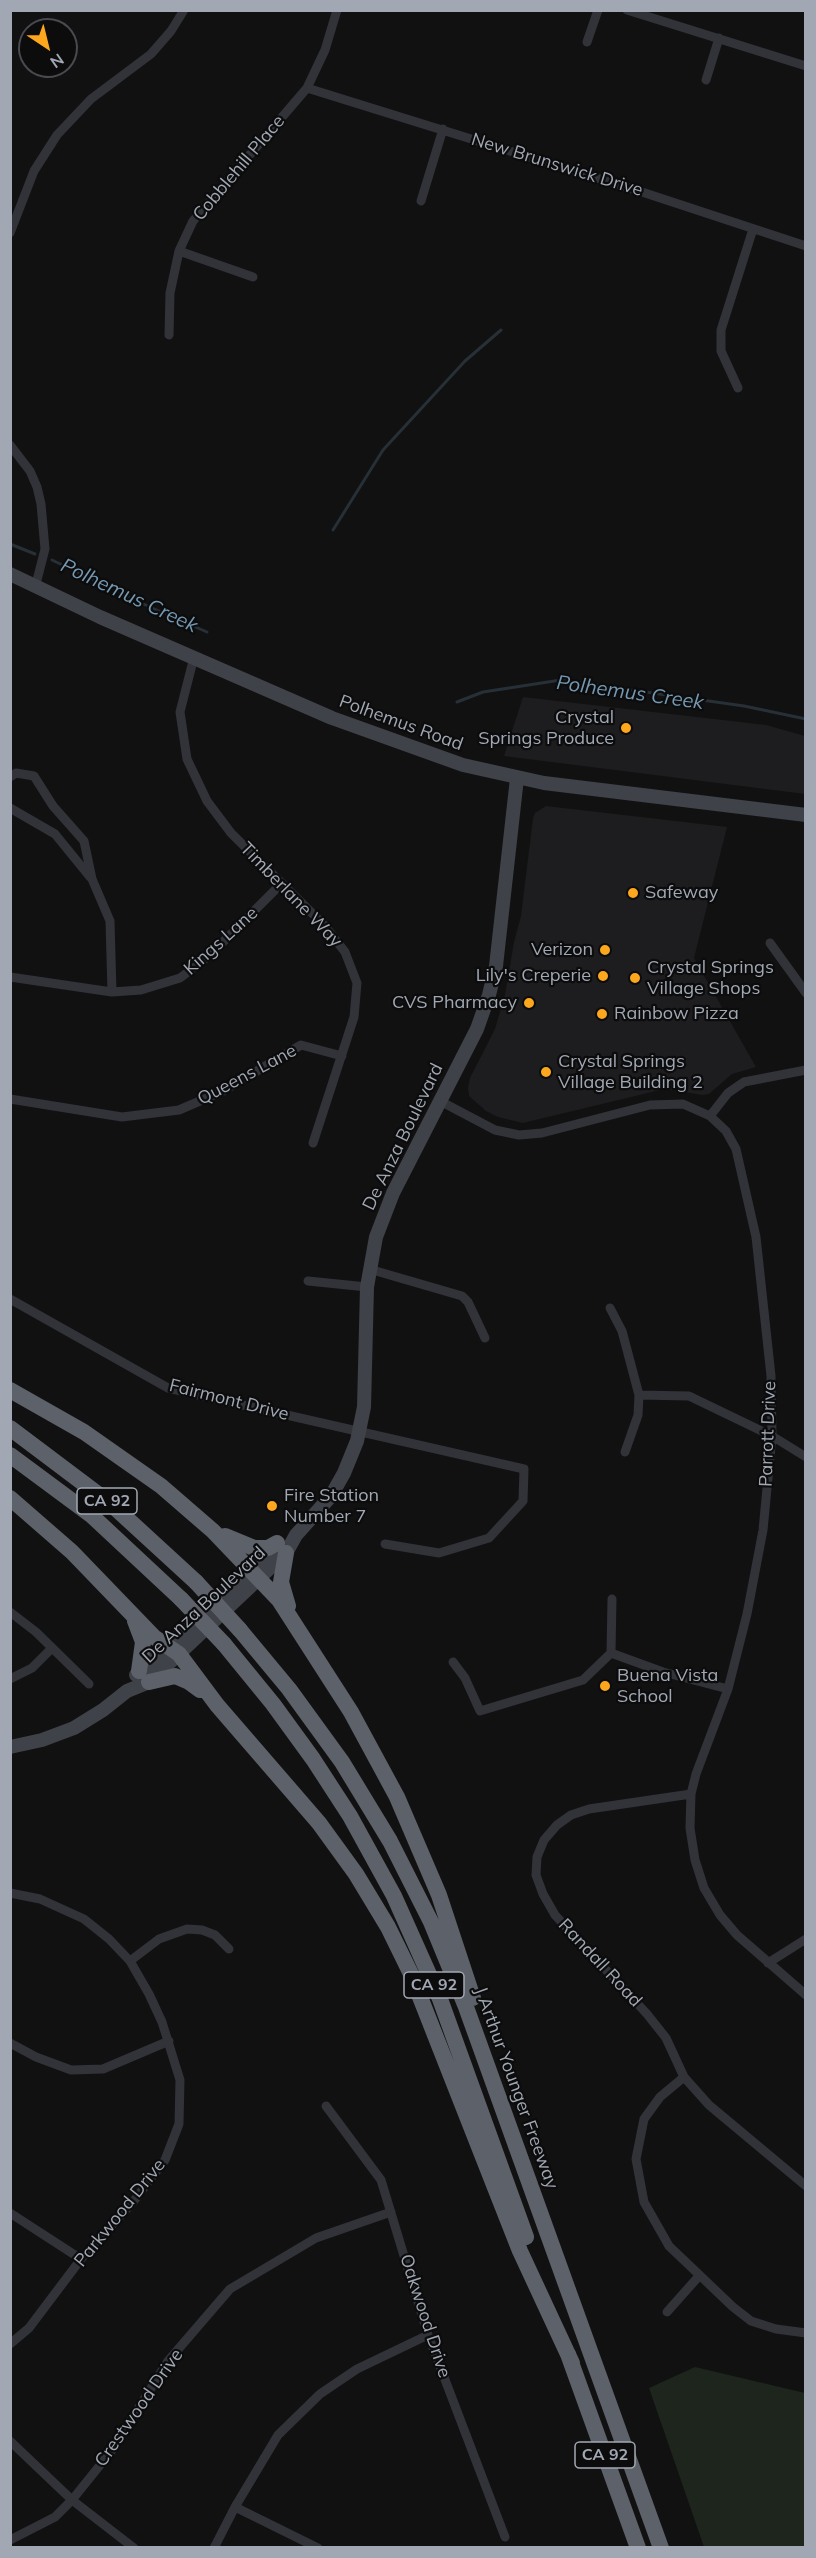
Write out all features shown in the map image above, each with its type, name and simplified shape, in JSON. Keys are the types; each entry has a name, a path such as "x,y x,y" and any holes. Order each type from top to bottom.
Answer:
{"highway":[{"path":"10,1390 67,1421 132,1464 202,1520 233,1541 249,1548 282,1548 281,1582 295,1624"},
{"name":"J Arthur Younger Freeway","path":"10,1428 111,1504 196,1582 240,1630 316,1725 379,1821 441,1943 661,2547"},
{"name":"CA 92","path":"10,1455 99,1522 181,1599 224,1644 287,1722 326,1778 362,1836 399,1906 440,1999 638,2547"},
{"path":"10,1498 65,1546 126,1608 172,1650 329,1835 356,1874 388,1928 426,2009 520,2251 572,2363"},
{"path":"202,1520 279,1600 368,1743 422,1852 466,1974 489,2071"},
{"path":"126,1608 142,1638 144,1676 179,1677 195,1686 217,1705"}],"street":[{"path":"10,233 34,171 57,135 91,99 151,54 171,31 184,10"},
{"name":"Cobblehill Place","path":"169,335 170,293 179,251 193,221 307,88 325,50 337,10"},
{"path":"587,42 598,10"},
{"path":"627,10 806,66"},
{"path":"706,80 719,39"},
{"name":"New Brunswick Drive","path":"307,88 443,129 806,246"},
{"path":"421,201 443,129"},
{"path":"738,388 721,351 721,330 753,229"},
{"path":"179,251 253,277"},
{"path":"10,445 38,487 45,549 36,584"},
{"name":"Polhemus Road","path":"10,573 100,616 380,737 463,765 517,778 806,815"},
{"name":"Timberlane Way","path":"194,657 180,712 187,759 207,801 231,833 325,926 345,952 357,983 354,1017 313,1143"},
{"path":"10,777 16,773 34,776 53,806 84,841 92,879 110,921 112,992"},
{"name":"De Anza Boulevard","path":"10,1747 42,1740 74,1728 103,1710 127,1691 296,1535 323,1506 338,1485 350,1462 360,1431 365,1395 367,1287 376,1237 390,1199 477,1029 494,980 517,778"},
{"path":"10,808 55,834 92,879"},
{"name":"Kings Lane","path":"10,977 112,992 141,990 180,978 208,957 282,883"},
{"path":"770,943 806,993"},
{"name":"Queens Lane","path":"10,1099 122,1117 179,1110 223,1091 301,1045 342,1056"},
{"path":"710,1116 728,1093 744,1082 806,1070"},
{"name":"Parrott Drive","path":"440,1101 495,1130 519,1135 542,1133 661,1103 683,1104 710,1116 726,1131 736,1149 756,1237 771,1376 772,1436 763,1530 747,1614 728,1689 703,1754 691,1794 690,1828 694,1860 704,1888 720,1915 737,1935 806,1995"},
{"path":"369,1269 462,1296 468,1302 485,1338"},
{"path":"308,1281 367,1287"},
{"name":"Fairmont Drive","path":"10,1299 168,1388 524,1469 524,1501 489,1538 439,1553 386,1544"},
{"path":"610,1308 622,1331 639,1395 638,1415 625,1452"},
{"path":"639,1395 689,1396 772,1436 806,1457"},
{"path":"453,1662 465,1678 480,1711 583,1680 611,1653 612,1599"},
{"path":"10,1612 89,1684"},
{"path":"10,1679 33,1668 52,1648"},
{"path":"611,1653 663,1672 728,1689"},
{"name":"Randall Road","path":"691,1794 589,1809 571,1815 557,1825 544,1840 537,1857 536,1875 543,1894 555,1915 647,2014 666,2038 684,2077 709,2105 806,2186"},
{"name":"Parkwood Drive","path":"10,1893 40,1899 84,1919 109,1939 130,1961 149,1994 169,2041 180,2080 179,2124 165,2160 133,2202 81,2259 28,2328 10,2344"},
{"path":"130,1961 159,1939 187,1929 202,1930 215,1935 229,1949"},
{"path":"768,1963 806,1939"},
{"path":"10,2043 36,2057 71,2070 103,2069 169,2041"},
{"path":"684,2077 660,2097 644,2119 636,2159 644,2202 669,2246 699,2276 751,2321 777,2329 806,2333"},
{"name":"Oakwood Drive","path":"326,2106 381,2180 429,2335 505,2537"},
{"name":"Crestwood Drive","path":"10,2540 56,2517 72,2499 113,2449 168,2361 230,2289 316,2238 391,2212"},
{"path":"10,2213 81,2259"},
{"path":"667,2312 699,2276"},
{"path":"214,2547 278,2434 320,2394 357,2369 429,2335"},
{"path":"10,2440 72,2499 134,2547"},
{"path":"235,2507 318,2547"}],"shaded area":[{"path":"523,697 766,725 805,736 805,794 504,756"},
{"path":"546,806 727,827 694,958 756,1067 732,1074 709,1094 660,1090 523,1123 498,1117 486,1111 469,1096 470,1078 495,1029 505,995 521,916 533,818 535,813"},
{"path":"695,2367 805,2393 805,2547 704,2547 649,2388"}],"waterway":[{"path":"333,530 383,450 465,361 501,330"},
{"path":"10,544 35,554"},
{"name":"Polhemus Creek","path":"52,560 207,632"},
{"name":"Polhemus Creek","path":"457,702 483,692 561,680 744,706 806,719"}],"place":[{"name":"Crystal Springs Produce","path":"626,728"},
{"name":"Safeway","path":"633,893"},
{"name":"Verizon","path":"605,950"},
{"name":"Lily's Creperie","path":"603,976"},
{"name":"Crystal Springs Village Shops","path":"635,978"},
{"name":"CVS Pharmacy","path":"529,1003"},
{"name":"Rainbow Pizza","path":"602,1014"},
{"name":"Crystal Springs Village Building 2","path":"546,1072"},
{"name":"Fire Station Number 7","path":"272,1506"},
{"name":"Buena Vista School","path":"605,1686"}]}
